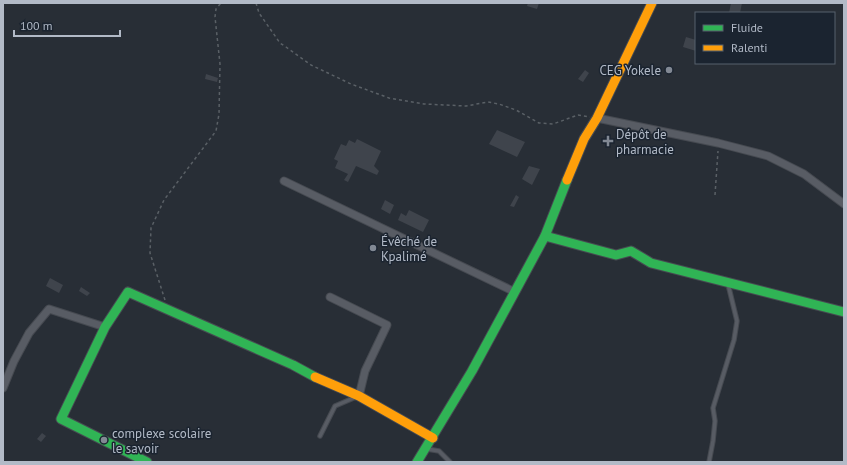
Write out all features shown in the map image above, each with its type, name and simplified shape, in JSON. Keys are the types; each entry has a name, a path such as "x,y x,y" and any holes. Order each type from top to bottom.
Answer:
{"street":[{"path":"417,462 433,438 545,236 584,139 597,118 652,3"},
{"path":"597,118 718,143 768,156 804,174 844,204"},
{"path":"284,181 515,292"},
{"path":"545,236 616,255 631,251 651,264 844,312"},
{"path":"147,462 61,419 105,327 128,292 280,359 328,384 359,396 433,438"},
{"path":"330,297 387,325 364,371 359,396"},
{"path":"3,388 14,361 29,333 49,309 105,327"}],"lane":[{"path":"709,462 715,421 713,408 734,340 737,321 728,283"},
{"path":"320,436 335,406 359,396"},
{"path":"426,449 439,450 450,462"}],"path":[{"path":"165,301 150,253 151,228 164,200 216,131 218,118 220,64 215,16 216,9 221,3"},
{"path":"256,3 259,13 280,43 311,65 351,84 389,98 424,104 466,106 488,102 516,110 538,122 553,124 578,115 597,118"},
{"path":"715,195 718,143"}],"building":[{"path":"528,3 539,3 537,9 527,6"},
{"path":"731,3 742,3 740,12 729,12"},
{"path":"686,37 695,40 695,51 683,47"},
{"path":"585,70 589,73 583,82 578,79"},
{"path":"206,74 218,78 217,82 205,79"},
{"path":"497,130 525,142 517,157 489,144"},
{"path":"357,139 381,151 374,166 379,171 377,175 356,166 348,182 344,180 348,174 335,168 338,161 334,159 341,144 346,146 349,140 355,143"},
{"path":"529,166 540,169 532,185 522,179"},
{"path":"516,195 519,197 514,207 510,206"},
{"path":"385,200 394,205 390,214 381,209"},
{"path":"409,210 429,220 423,232 398,220 401,213 406,216"},
{"path":"50,278 63,285 59,293 46,286"},
{"path":"81,287 90,293 87,296 79,291"},
{"path":"42,433 46,436 41,442 37,439"}],"traffic: fast":[{"path":"417,462 472,371 545,236 567,180"},
{"path":"545,236 616,255 631,251 651,263 844,312"},
{"path":"147,462 61,419 105,327 128,292 293,365 315,377"}],"traffic: slow":[{"path":"567,180 584,139 597,118 652,3"},
{"path":"315,377 359,396 433,438"}],"place":[{"name":"CEG Yokele","path":"669,70"},
{"name":"Dépôt de pharmacie","path":"608,141"},
{"name":"Évêché de Kpalimé","path":"373,248"},
{"name":"complexe scolaire le savoir","path":"104,440"}]}
